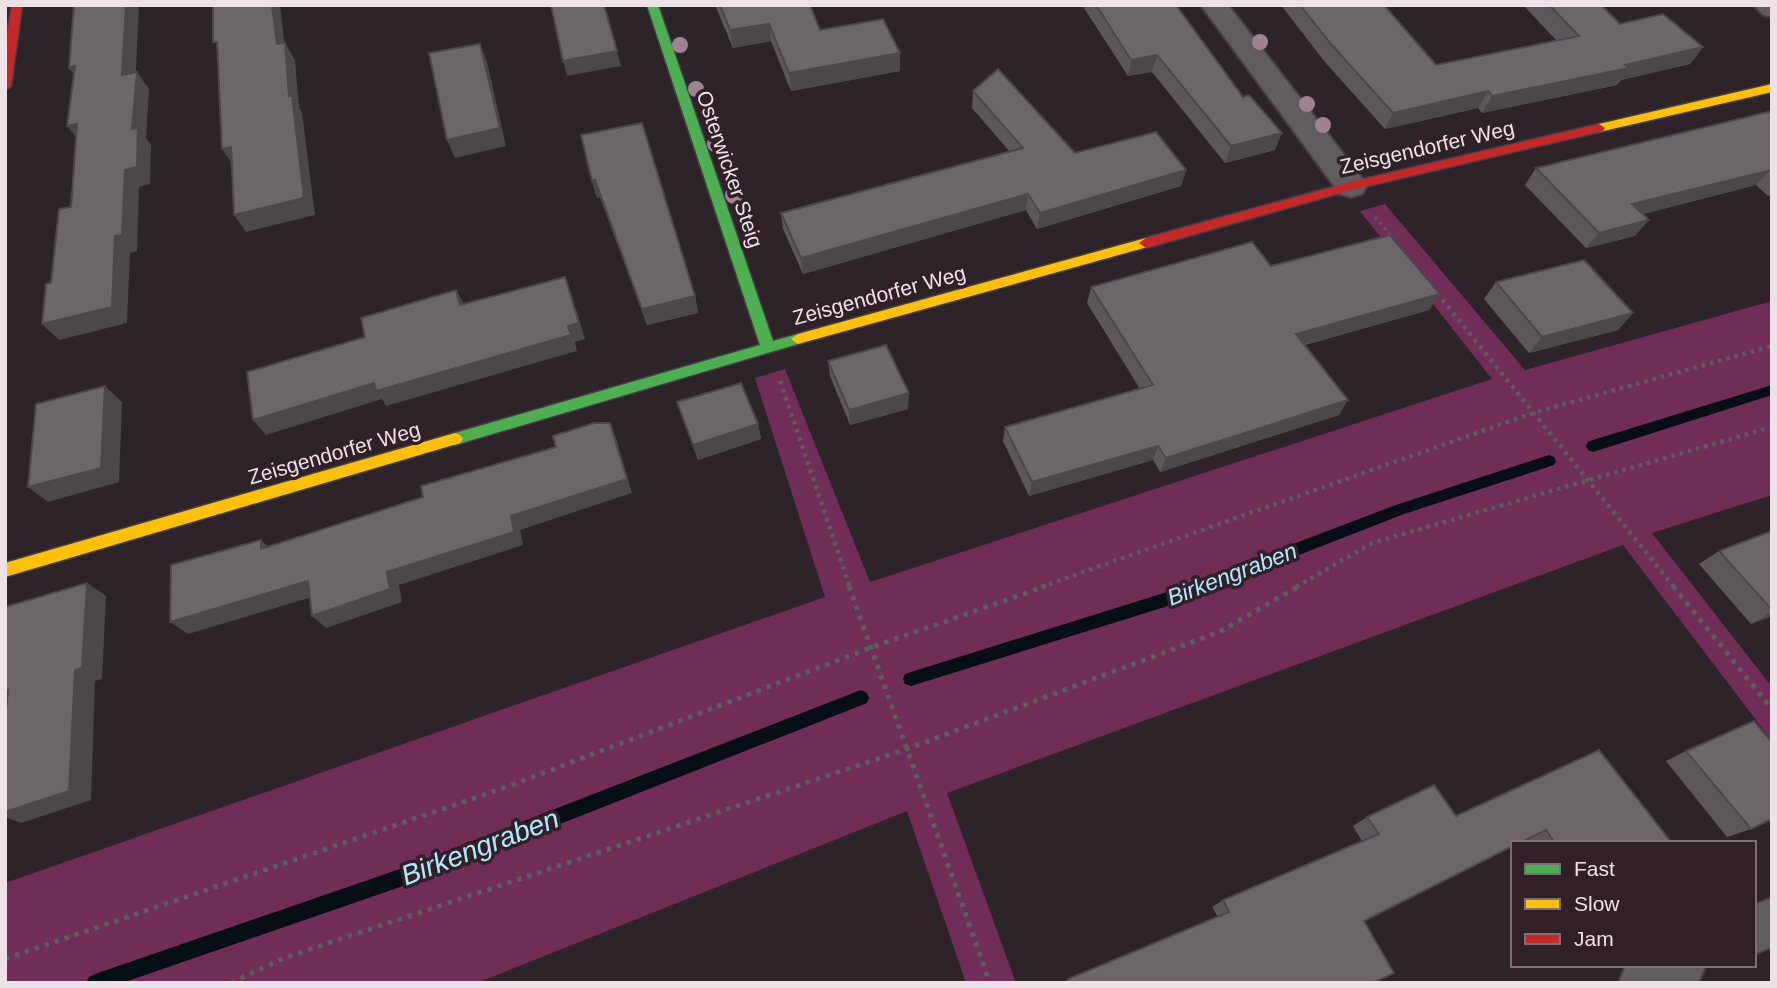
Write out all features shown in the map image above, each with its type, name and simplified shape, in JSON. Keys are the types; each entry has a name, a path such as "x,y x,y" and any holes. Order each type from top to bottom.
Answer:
{"street":[{"path":"5,86 17,5"},
{"name":"Osterwicker Steig","path":"652,5 768,347"},
{"path":"1214,5 1351,186"},
{"path":"1767,5 1772,9"},
{"name":"Zeisgendorfer Weg","path":"5,570 768,347 1351,186 1772,88"},
{"path":"1756,929 1772,922"},
{"path":"1644,983 1677,967"}],"path":[{"path":"1351,186 1394,240"},
{"path":"1429,284 1772,709"},
{"path":"5,959 504,788 870,648 1533,413 1772,346"},
{"path":"768,347 870,648 990,983"},
{"path":"230,983 284,958 907,749 1219,632 1371,542 1772,427"}],"shaded area":[{"path":"1385,204 1525,370 1772,301 1772,495 1652,533 1772,687 1772,741 1623,545 947,793 1016,983 966,983 907,811 477,983 5,983 5,883 825,597 755,378 785,369 870,582 1492,379 1360,211"}],"building":[{"path":"74,5 126,5 122,75 137,72 132,129 138,128 137,167 125,170 122,235 115,236 112,307 42,324 46,284 51,283 59,209 71,207 77,124 67,126 75,66 69,68"},
{"path":"213,5 272,5 277,44 285,43 289,96 292,95 304,198 234,215 231,147 222,149 217,42 213,42"},
{"path":"551,5 604,5 617,51 563,61"},
{"path":"720,5 810,5 820,30 883,19 900,53 789,73 769,24 730,30"},
{"path":"1096,5 1176,5 1243,97 1249,95 1282,133 1231,146 1157,55 1131,60"},
{"path":"1300,5 1384,5 1436,65 1579,36 1549,5 1601,5 1620,24 1663,14 1703,47 1625,65 1629,68 1492,96 1488,91 1393,113"},
{"path":"480,44 500,128 447,140 429,53"},
{"path":"998,69 1075,153 1156,132 1186,170 1040,213 1028,194 801,258 781,213 1023,148 973,91"},
{"path":"1772,111 1772,170 1632,204 1649,220 1599,233 1536,168"},
{"path":"642,123 695,296 642,309 595,180 592,181 581,135"},
{"path":"1390,235 1440,294 1296,334 1348,400 1166,458 1158,446 1032,482 1005,427 1153,385 1091,287 1252,242 1271,266"},
{"path":"1584,260 1633,313 1542,337 1496,282"},
{"path":"565,277 579,323 568,326 571,335 376,391 374,383 253,420 247,372 365,337 361,318 456,290 460,305"},
{"path":"886,345 909,393 849,410 828,361"},
{"path":"741,383 758,424 693,445 677,402"},
{"path":"105,386 101,468 28,487 36,404"},
{"path":"594,423 610,423 627,479 511,516 514,532 387,572 390,589 312,616 308,581 170,622 171,565 261,540 261,549 423,497 421,486 556,447 553,436"},
{"path":"1772,531 1772,610 1719,551"},
{"path":"87,583 82,668 75,670 69,791 5,812 5,721 8,690 5,691 5,607"},
{"path":"1754,721 1772,742 1772,819 1751,829 1686,751"},
{"path":"1599,750 1670,841 1554,841 1546,830 1523,841 1511,841 1511,847 1364,921 1394,973 1373,983 1069,983 1068,979 1229,912 1223,900 1379,834 1367,817 1434,785 1456,816"}],"waterway":[{"name":"Birkengraben","path":"1593,446 1772,390"},
{"name":"Birkengraben","path":"911,679 1168,599 1401,509 1549,461"},
{"name":"Birkengraben","path":"95,983 403,877 861,698"}],"traffic: fast":[{"path":"652,5 768,347"},
{"path":"455,439 798,339"}],"traffic: slow":[{"path":"1599,128 1772,88"},
{"path":"798,339 1146,243"},
{"path":"5,570 455,439"}],"traffic: jam":[{"path":"5,86 17,5"},
{"path":"1146,243 1351,186 1599,128"}]}
